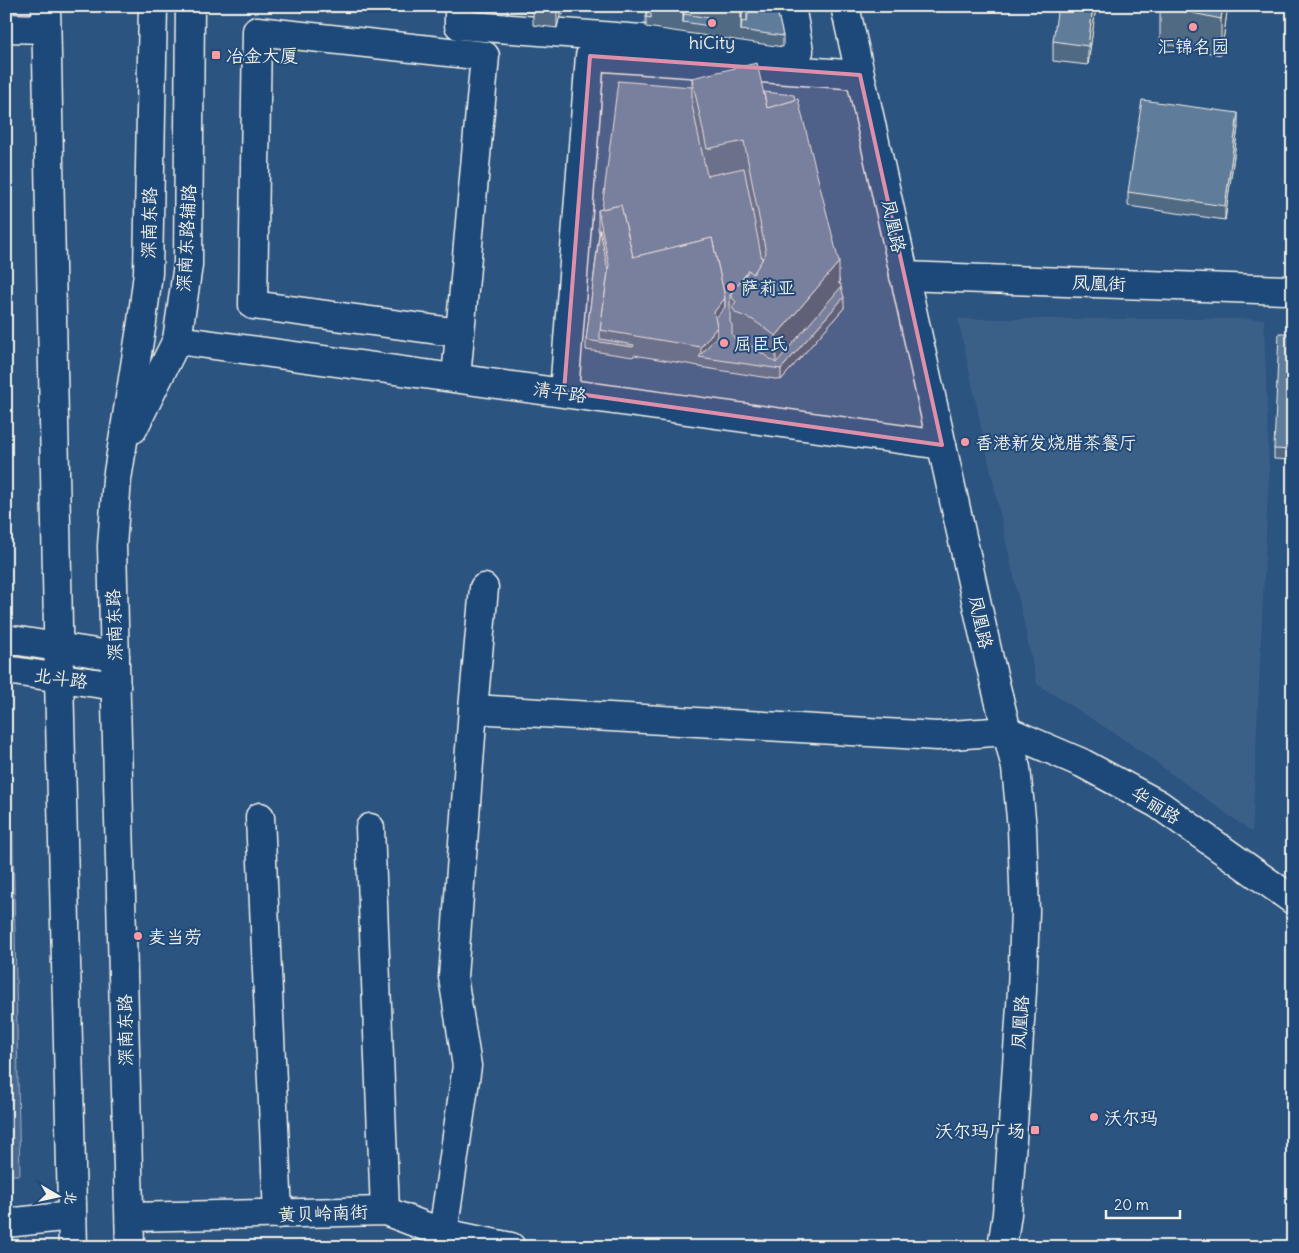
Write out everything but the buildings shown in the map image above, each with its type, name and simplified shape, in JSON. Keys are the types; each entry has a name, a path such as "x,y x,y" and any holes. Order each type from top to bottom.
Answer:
{"street":[{"name":"深南东路","path":"130,1247 112,538 120,455 142,322 148,273 153,6"},
{"name":"深南东路辅路","path":"120,455 177,340 188,264 190,6"},
{"path":"459,6 458,25 799,51 791,6"},
{"name":"凤凰路","path":"845,6 1019,790 1025,911 1022,990 1007,1214 1002,1247"},
{"path":"6,28 46,18 58,678 73,1247"},
{"path":"456,378 485,56 257,31 254,305 460,333"},
{"path":"564,392 590,56 860,74"},
{"name":"凤凰街","path":"904,276 1293,289"},
{"name":"清平路","path":"177,340 942,444"},
{"path":"443,1233 468,1066 453,977 484,588"},
{"name":"北斗路","path":"6,640 115,656"},
{"name":"北斗路","path":"6,670 116,686"},
{"path":"473,709 937,736 1007,731"},
{"name":"华丽路","path":"1007,731 1082,763 1134,790 1189,826 1293,900"},
{"path":"260,817 278,1214"},
{"path":"370,828 385,1211"},
{"name":"黄贝岭南街","path":"130,1217 385,1211 443,1233 511,1247"},
{"path":"6,1212 72,1216"},
{"path":"6,1223 72,1216"}],"highlighted area":[{"path":"590,56 860,75 942,445 564,392"}],"shaded area":[{"path":"958,319 1264,319 1269,470 1252,832 1125,740 1037,684"},
{"path":"6,733 11,738 20,1175 6,1175"}],"place":[{"name":"hiCity","path":"712,23"},
{"name":"汇锦名园","path":"1193,27"},
{"name":"冶金大厦","path":"216,55"},
{"name":"萨莉亚","path":"731,287"},
{"name":"屈臣氏","path":"724,343"},
{"name":"香港新发烧腊茶餐厅","path":"965,442"},
{"name":"麦当劳","path":"138,936"},
{"name":"沃尔玛","path":"1094,1117"},
{"name":"沃尔玛广场","path":"1035,1130"}]}
